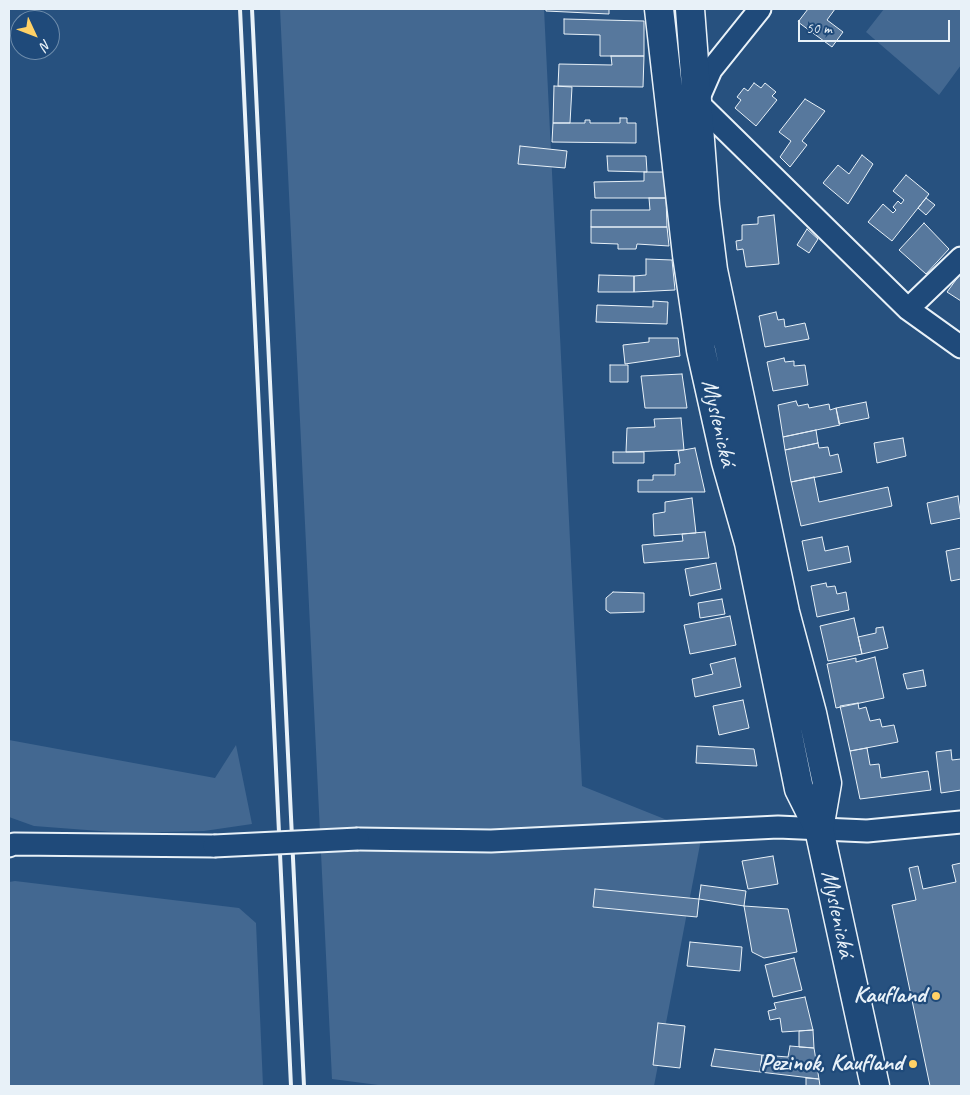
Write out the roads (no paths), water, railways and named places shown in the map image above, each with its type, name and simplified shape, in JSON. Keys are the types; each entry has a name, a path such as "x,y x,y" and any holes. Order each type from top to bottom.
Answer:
{"main road":[{"name":"Myslenická","path":"659,9 687,255 701,350 726,462 749,543 799,789 819,829 875,1086"},
{"name":"Myslenická","path":"690,9 705,206 713,270 783,603 812,713 827,783 819,829"}],"street":[{"path":"760,9 711,70 697,102 908,309 961,347"},
{"path":"908,309 961,258"},
{"path":"11,844 214,846 358,839 491,840 778,827 867,831 961,822"}],"railway":[{"path":"240,9 291,1086"},
{"path":"252,9 304,1086"}],"place":[{"name":"Kaufland","path":"936,996"},
{"name":"Pezinok, Kaufland","path":"913,1064"}]}
